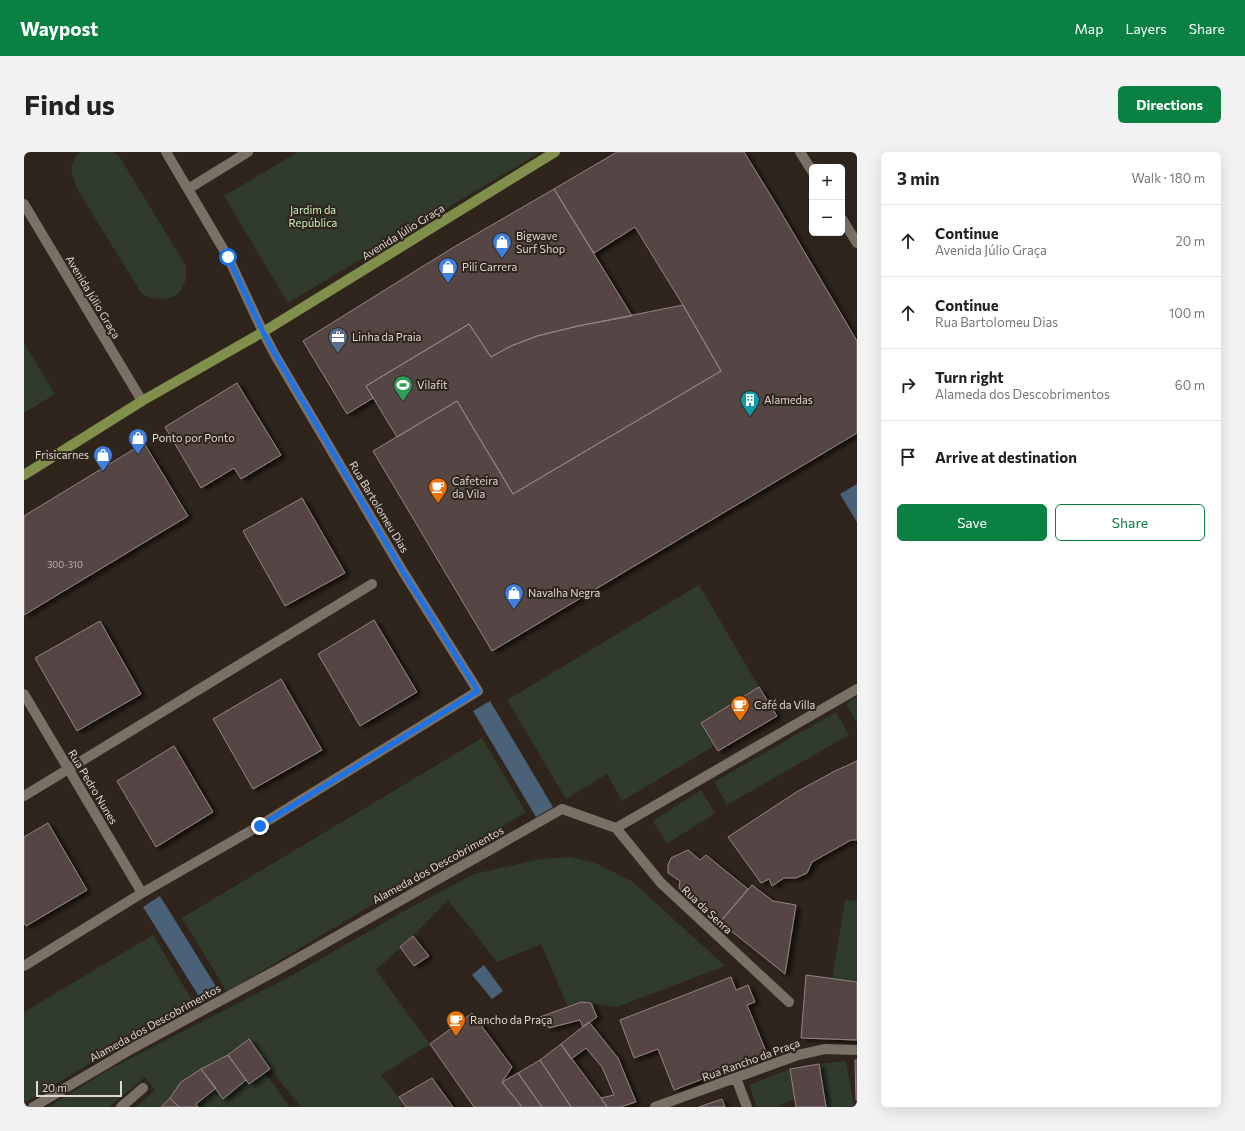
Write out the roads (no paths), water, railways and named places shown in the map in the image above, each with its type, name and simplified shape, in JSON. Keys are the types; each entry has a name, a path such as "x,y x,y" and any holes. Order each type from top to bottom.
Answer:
{"main road":[{"name":"Avenida Júlio Graça","path":"24,475 142,401 263,332 555,152"}],"street":[{"path":"166,152 228,257 263,332"},
{"path":"188,189 248,152"},
{"path":"800,152 809,166"},
{"name":"Avenida Júlio Graça","path":"24,204 142,401"},
{"path":"845,224 857,243"},
{"name":"Rua Bartolomeu Dias","path":"142,893 260,826 478,691 402,570 263,332"},
{"path":"24,796 372,584"},
{"path":"616,828 857,689"},
{"name":"Rua Pedro Nunes","path":"24,694 142,893"},
{"name":"Alameda dos Descobrimentos","path":"34,1107 133,1048 286,965 562,809 616,828"},
{"name":"Rua da Senra","path":"616,828 661,883 789,1002"},
{"path":"24,966 142,893"},
{"name":"Rua Rancho da Praça","path":"655,1107 798,1055 826,1049 857,1050"},
{"path":"736,1078 747,1107"},
{"path":"121,1107 143,1088"}],"water":[{"path":"857,484 857,522 840,494"},
{"path":"490,701 553,807 536,817 473,711"},
{"path":"160,896 217,988 200,998 143,907"},
{"path":"484,965 503,991 492,999 472,975"}],"place":[{"name":"Bigwave Surf Shop","path":"502,259"},
{"name":"Pili Carrera","path":"448,284"},
{"name":"Linha da Praia","path":"338,354"},
{"name":"Vilafit","path":"403,402"},
{"name":"Alamedas","path":"750,417"},
{"name":"Ponto por Ponto","path":"138,455"},
{"name":"Frisicarnes","path":"103,472"},
{"name":"Cafeteira da Vila","path":"438,504"},
{"name":"Navalha Negra","path":"514,610"},
{"name":"Café da Villa","path":"740,722"},
{"name":"Rancho da Praça","path":"456,1037"}],"park label":[{"name":"Jardim da República","path":"313,216"}]}
